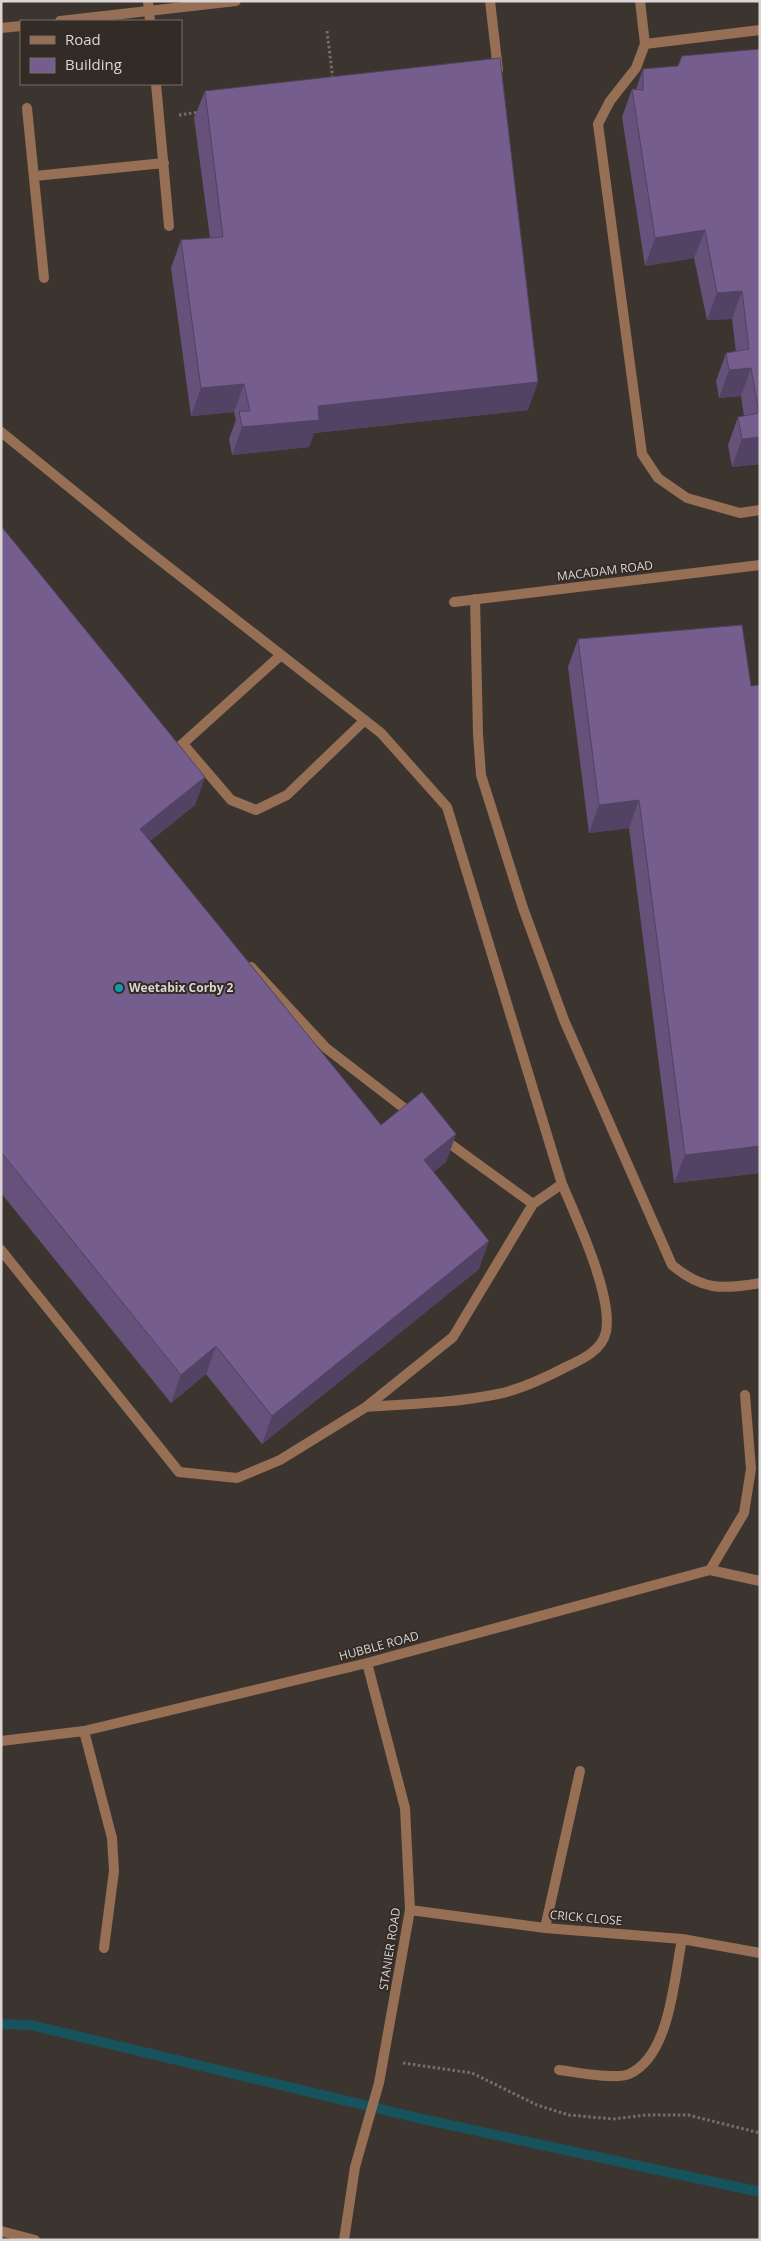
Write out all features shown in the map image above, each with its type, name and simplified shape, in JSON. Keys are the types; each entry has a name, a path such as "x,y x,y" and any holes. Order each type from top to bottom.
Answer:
{"street":[{"path":"69,20 236,1"},
{"path":"490,1 499,80"},
{"path":"640,1 645,44 636,68 610,101 598,124 642,454 658,478 687,498 740,513 760,510"},
{"path":"1,28 20,26"},
{"path":"645,44 760,30"},
{"path":"156,85 169,226"},
{"path":"26,108 35,176 44,278"},
{"path":"35,176 164,163"},
{"path":"1,432 138,543 381,733 447,807 562,1184 591,1254 607,1309 606,1333 591,1355 548,1377 500,1394 436,1403 366,1407"},
{"name":"MACADAM ROAD","path":"454,602 760,565"},
{"path":"475,599 478,734 481,775 522,908 564,1020 672,1265 689,1279 710,1287 740,1286 760,1282"},
{"path":"173,753 281,655"},
{"path":"183,744 231,800 256,810 287,795 365,720"},
{"path":"246,962 326,1048 419,1120"},
{"path":"435,1132 533,1204"},
{"path":"1,1250 179,1472 237,1478 280,1460 366,1407 454,1337 533,1204 562,1184"},
{"path":"710,1570 744,1513 751,1470 745,1395"},
{"name":"HUBBLE ROAD","path":"1,1740 84,1731 367,1663 710,1570 760,1581"},
{"name":"STANIER ROAD","path":"344,2240 355,2167 379,2083 410,1910 405,1808 367,1663"},
{"path":"84,1731 112,1838 114,1871 104,1948"},
{"path":"545,1928 580,1771"},
{"name":"CRICK CLOSE","path":"410,1910 545,1928 682,1939 760,1954"},
{"path":"560,2070 594,2075 627,2075 648,2061 662,2036 682,1939"},
{"path":"1,2230 36,2240"}],"path":[{"path":"327,31 335,88"},
{"path":"160,128 180,114 210,111"},
{"path":"383,2061 472,2073 537,2105 569,2115 613,2119 646,2115 688,2115 760,2134"}],"building":[{"path":"760,49 760,437 742,439 738,417 759,413 751,368 729,370 726,353 749,349 742,291 717,293 705,230 655,238 632,89 643,90 643,69 678,66 682,56"},
{"path":"500,58 538,382 318,406 319,420 242,427 239,411 250,411 244,384 201,388 181,240 223,237 205,91"},
{"name":"Weetabix Corby 2","path":"1,526 205,777 140,829 381,1125 422,1092 456,1134 424,1160 489,1241 272,1416 216,1346 181,1375 1,1152"},
{"path":"742,625 751,686 760,685 760,1146 685,1155 639,800 599,805 578,639"}],"waterway":[{"path":"1,2024 31,2025 422,2119 760,2192"}],"place":[{"name":"Weetabix Corby 2","path":"119,988"}]}
